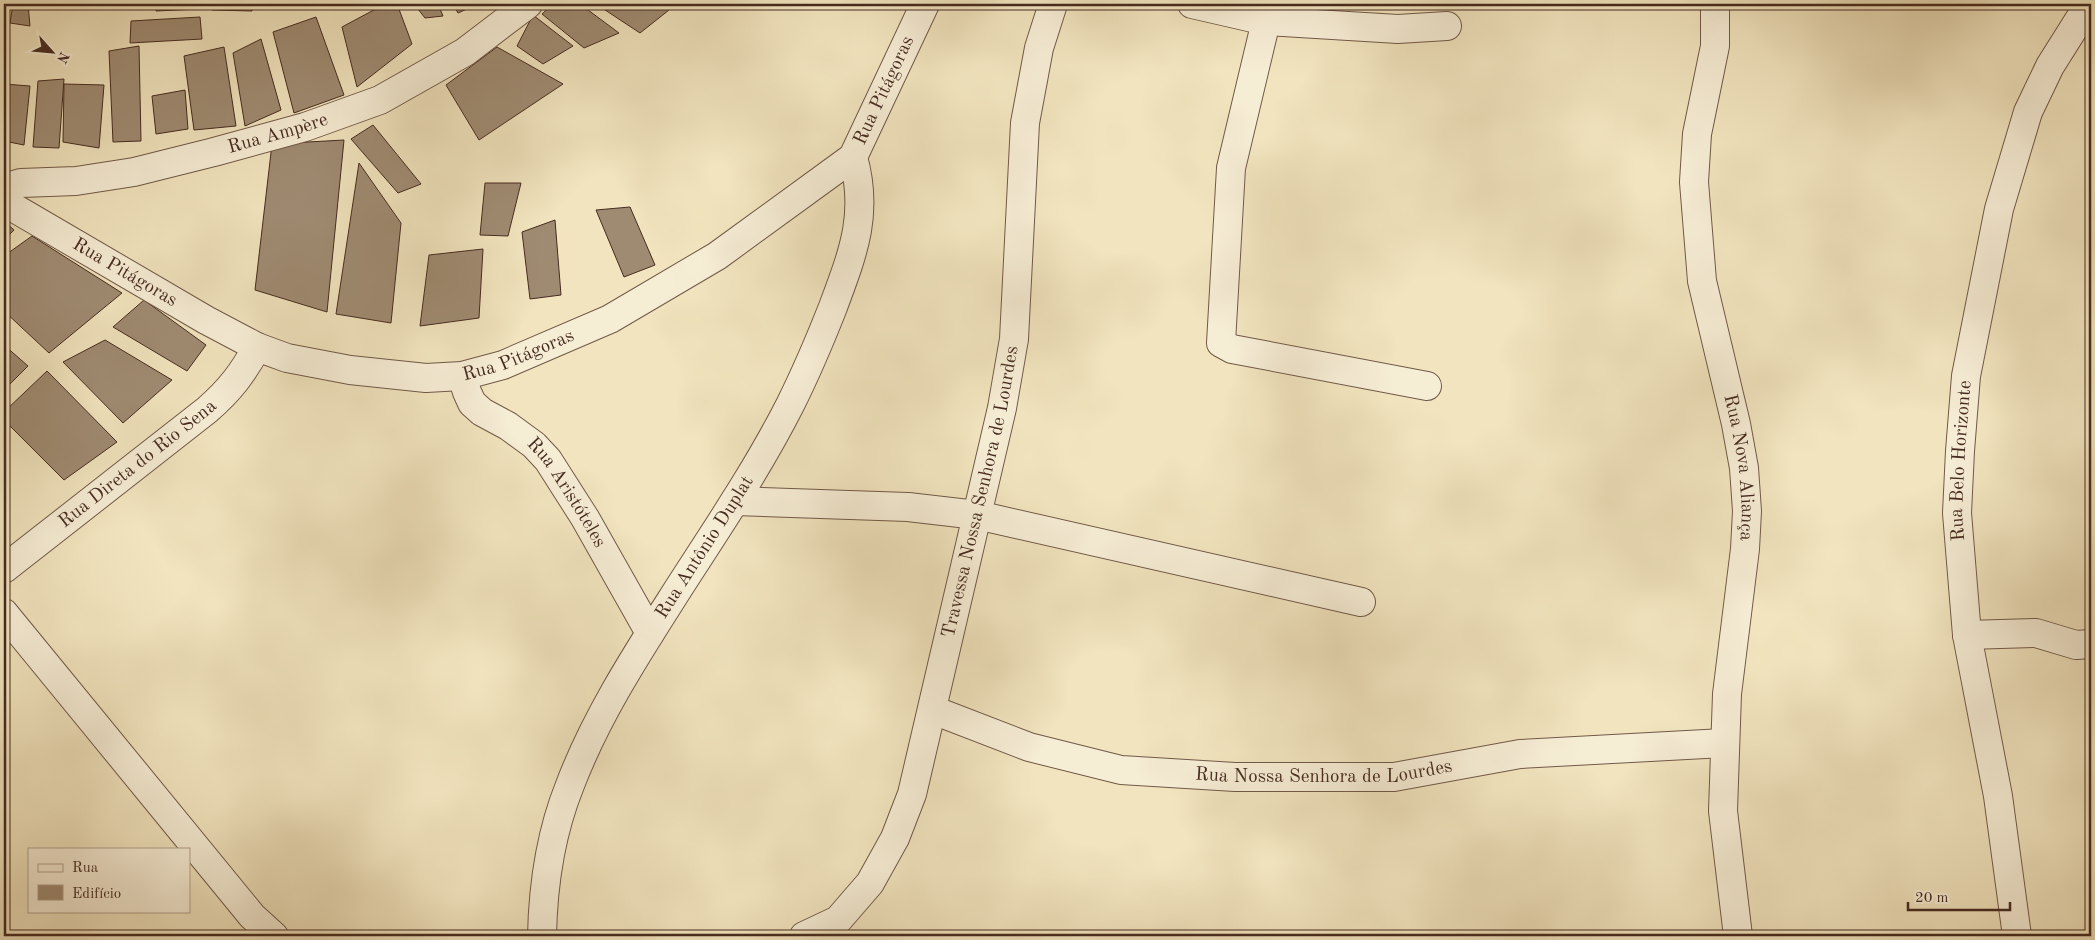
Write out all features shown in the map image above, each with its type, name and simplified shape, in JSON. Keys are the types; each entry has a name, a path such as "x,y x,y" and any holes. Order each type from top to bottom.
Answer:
{"street":[{"name":"Rua Ampère","path":"4,195 14,185 21,183 86,179 134,172 214,152 305,127 380,100 464,52 528,4"},
{"name":"Rua Pitágoras","path":"4,202 206,320 257,347 287,358 350,370 426,378 462,376 503,365 610,319 717,256 853,157 925,4"},
{"name":"Travessa Nossa Senhora de Lourdes","path":"804,936 845,928 895,838 912,794 1002,408 1014,339 1025,123 1039,48 1053,4"},
{"path":"1192,4 1266,20 1398,29 1447,26"},
{"name":"Rua Nova Aliança","path":"1715,4 1715,46 1697,134 1694,182 1702,281 1741,451 1747,511 1745,549 1728,685 1724,743 1723,810 1738,936"},
{"name":"Rua Belo Horizonte","path":"2017,936 1998,796 1967,635 1956,513 1968,367 1999,209 2028,112 2050,66 2089,4"},
{"path":"1266,20 1231,168 1221,343 1232,349 1427,386"},
{"name":"Rua Antônio Duplat","path":"542,936 542,905 552,846 569,785 596,727 650,633 734,501 790,407 816,351 836,299 856,238 861,196 853,157"},
{"name":"Rua Direta do Rio Sena","path":"4,569 208,410 243,373 257,347"},
{"name":"Rua Aristóteles","path":"462,376 472,403 482,412 508,426 534,445 548,460 585,518 650,633"},
{"path":"734,501 908,507 977,515 1361,602"},
{"path":"4,613 188,848"},
{"path":"1967,635 2036,633 2076,645 2091,644"},
{"name":"Rua Nossa Senhora de Lourdes","path":"933,710 1029,747 1121,770 1235,778 1394,777 1520,754 1724,743"},
{"path":"190,851 249,926 274,936"}],"building":[{"path":"13,4 28,4 30,26 10,23"},
{"path":"156,4 199,4 199,9 156,11"},
{"path":"211,4 252,4 252,11 212,10"},
{"path":"385,4 397,4 412,44 357,87 342,27"},
{"path":"414,4 438,4 443,16 425,18"},
{"path":"453,4 478,4 458,13"},
{"path":"553,4 580,4 619,33 584,48 542,14"},
{"path":"596,4 659,4 669,10 640,33"},
{"path":"533,15 573,46 543,64 517,46"},
{"path":"200,17 202,39 130,43 131,21"},
{"path":"316,17 344,95 294,113 273,32"},
{"path":"261,39 281,110 245,126 233,53"},
{"path":"139,46 141,141 113,142 109,51"},
{"path":"224,47 236,126 194,130 184,56"},
{"path":"497,47 563,84 479,140 446,85"},
{"path":"64,79 59,148 33,147 38,81"},
{"path":"4,84 30,86 24,145 4,141"},
{"path":"64,84 104,85 99,148 63,142"},
{"path":"185,90 188,129 156,134 152,96"},
{"path":"373,125 421,184 398,193 351,139"},
{"path":"344,140 327,312 255,290 272,144"},
{"path":"359,163 401,223 391,323 336,314"},
{"path":"485,183 521,183 508,236 480,235"},
{"path":"630,207 655,265 624,277 596,210"},
{"path":"555,220 561,295 530,299 522,232"},
{"path":"4,221 14,230 4,240"},
{"path":"32,236 122,293 49,353 4,311 4,256"},
{"path":"483,249 479,318 420,326 429,255"},
{"path":"144,300 206,345 187,371 113,327"},
{"path":"105,340 172,380 123,423 63,362"},
{"path":"4,345 28,366 4,390"},
{"path":"47,371 117,442 64,480 4,420 4,412"}]}
